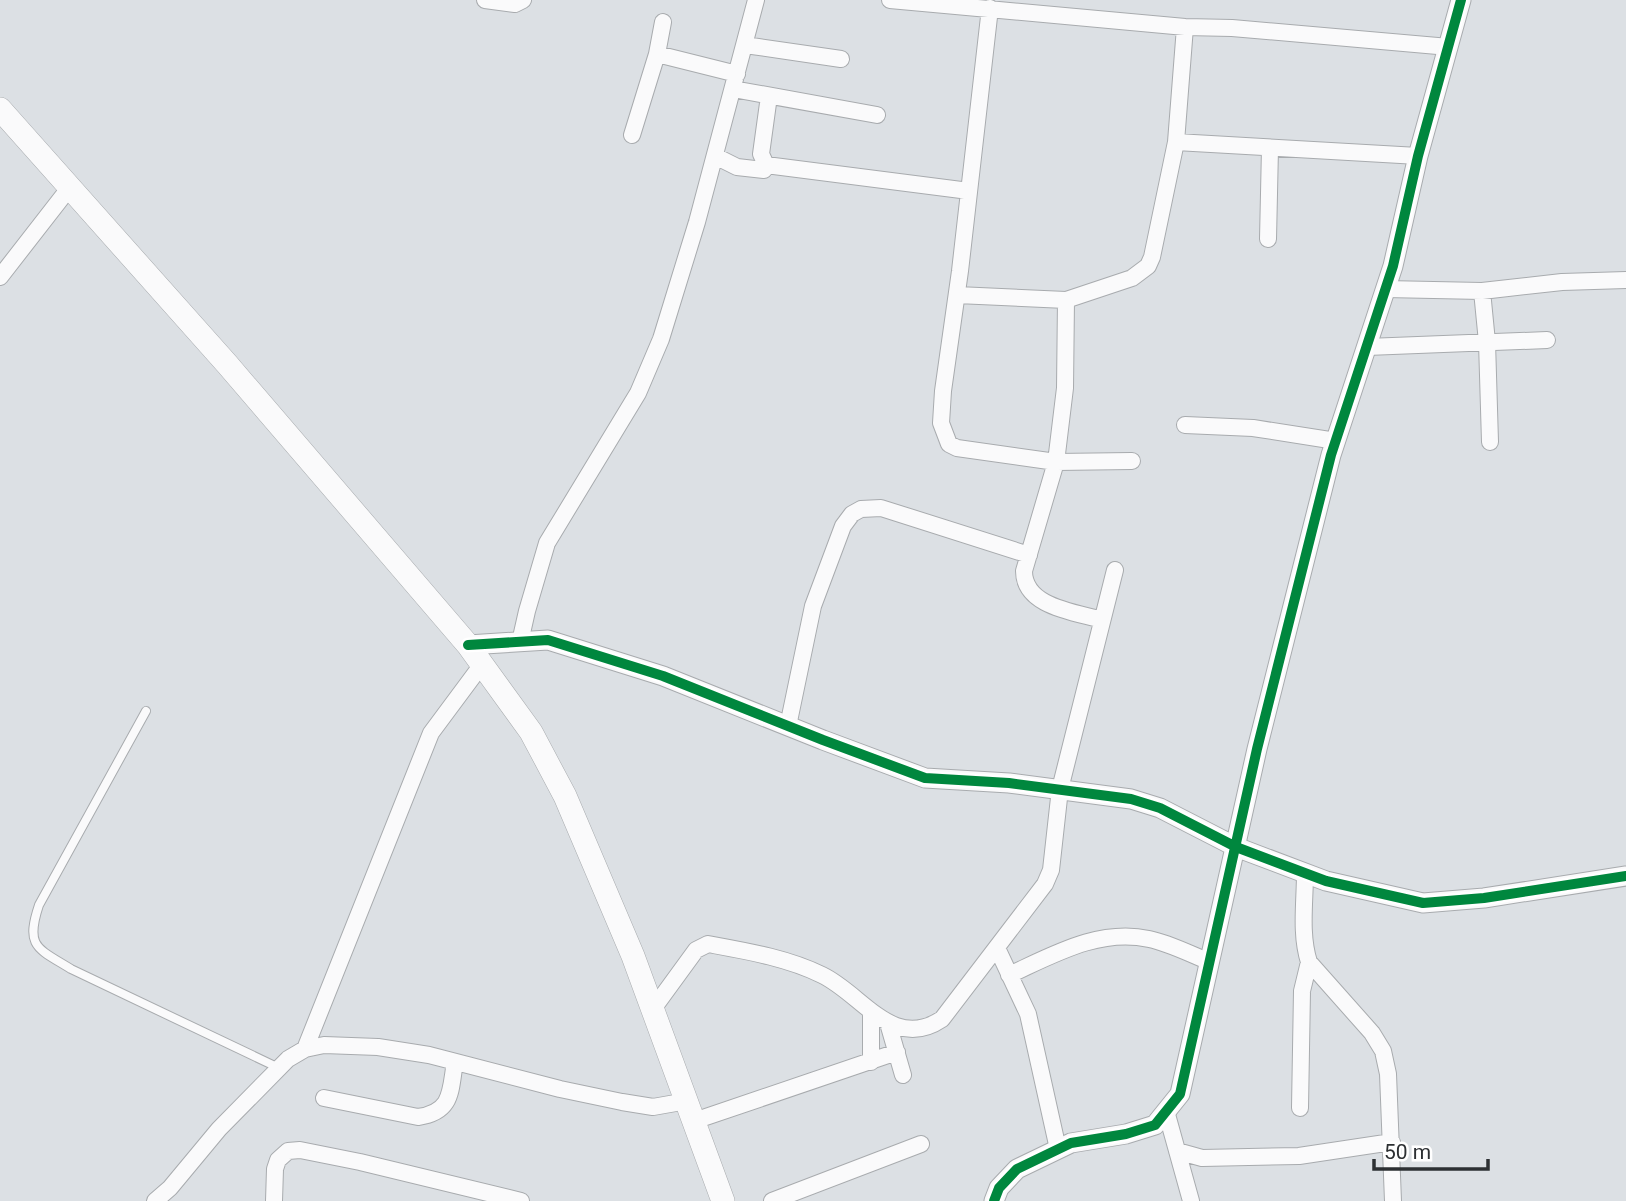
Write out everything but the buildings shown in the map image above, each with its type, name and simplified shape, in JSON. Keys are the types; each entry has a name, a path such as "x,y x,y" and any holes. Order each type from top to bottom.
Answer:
{"main road":[{"path":"0,110 227,364 468,645 531,732 565,796 628,943 723,1201"}],"street":[{"path":"485,0 515,4 523,0"},
{"path":"520,642 547,543 638,393 661,339 715,156 756,0"},
{"path":"890,0 973,3 990,8 1185,27 1245,29 1449,47"},
{"path":"994,1201 999,1188 1017,1169 1072,1143 1126,1134 1155,1125 1180,1094 1257,749 1336,441 1385,289 1461,0"},
{"path":"990,8 941,422 949,444 957,448 1056,463 1132,461"},
{"path":"632,135 657,54 663,22"},
{"path":"957,295 1066,300 1132,278 1148,266 1176,142 1185,27"},
{"path":"746,45 841,59"},
{"path":"657,54 735,81 769,96 877,115"},
{"path":"769,96 761,154 766,165 969,191"},
{"path":"1176,142 1418,156"},
{"path":"1268,239 1270,148"},
{"path":"715,156 737,167 764,170"},
{"path":"0,277 70,187"},
{"path":"1385,289 1482,291 1562,282 1626,280"},
{"path":"1482,291 1487,342 1490,442"},
{"path":"1066,300 1065,388 1056,463 1028,555 1024,580 1026,587 1035,596 1051,604 1102,620"},
{"path":"1367,347 1547,340"},
{"path":"1185,425 1253,428 1336,441"},
{"path":"788,726 813,606 843,526 852,514 861,509 881,508 1028,555"},
{"path":"653,1009 696,950 708,944 821,974 844,987 888,1023 897,1026 921,1030 942,1019 1045,884 1051,870 1060,789 1115,570"},
{"path":"468,645 548,640 663,676 925,778 1009,783 1131,799 1160,808 1236,847 1326,881 1423,903 1484,898 1626,876"},
{"path":"305,1049 431,733 483,663"},
{"path":"1305,873 1304,933 1309,962 1372,1033 1383,1051 1388,1074 1393,1201"},
{"path":"1009,975 1085,942 1114,936 1149,939 1210,962"},
{"path":"997,948 1028,1014 1058,1149"},
{"path":"1300,1108 1302,991 1309,962"},
{"path":"871,1011 871,1062"},
{"path":"888,1023 903,1075"},
{"path":"155,1201 170,1188 219,1129 288,1059 305,1049 324,1045 378,1047 455,1062 560,1089 633,1104 691,1111 871,1062 897,1052"},
{"path":"324,1098 418,1116 431,1115 441,1110 449,1099 455,1062"},
{"path":"1166,1111 1191,1201"},
{"path":"1177,1151 1202,1158 1299,1156 1392,1142"},
{"path":"772,1201 920,1144"},
{"path":"274,1201 275,1169 278,1160 288,1151 300,1150 521,1201"}],"lane":[{"path":"146,711 39,905 32,928 33,937 47,955 71,969 279,1069"}],"cycle path":[{"path":"994,1201 999,1188 1017,1169 1071,1143 1126,1134 1155,1125 1180,1094 1257,749 1331,455 1393,266 1418,156 1461,0"},
{"path":"468,645 548,640 663,676 925,778 1009,783 1131,799 1160,808 1236,847 1326,881 1423,903 1484,898 1626,876"}]}
